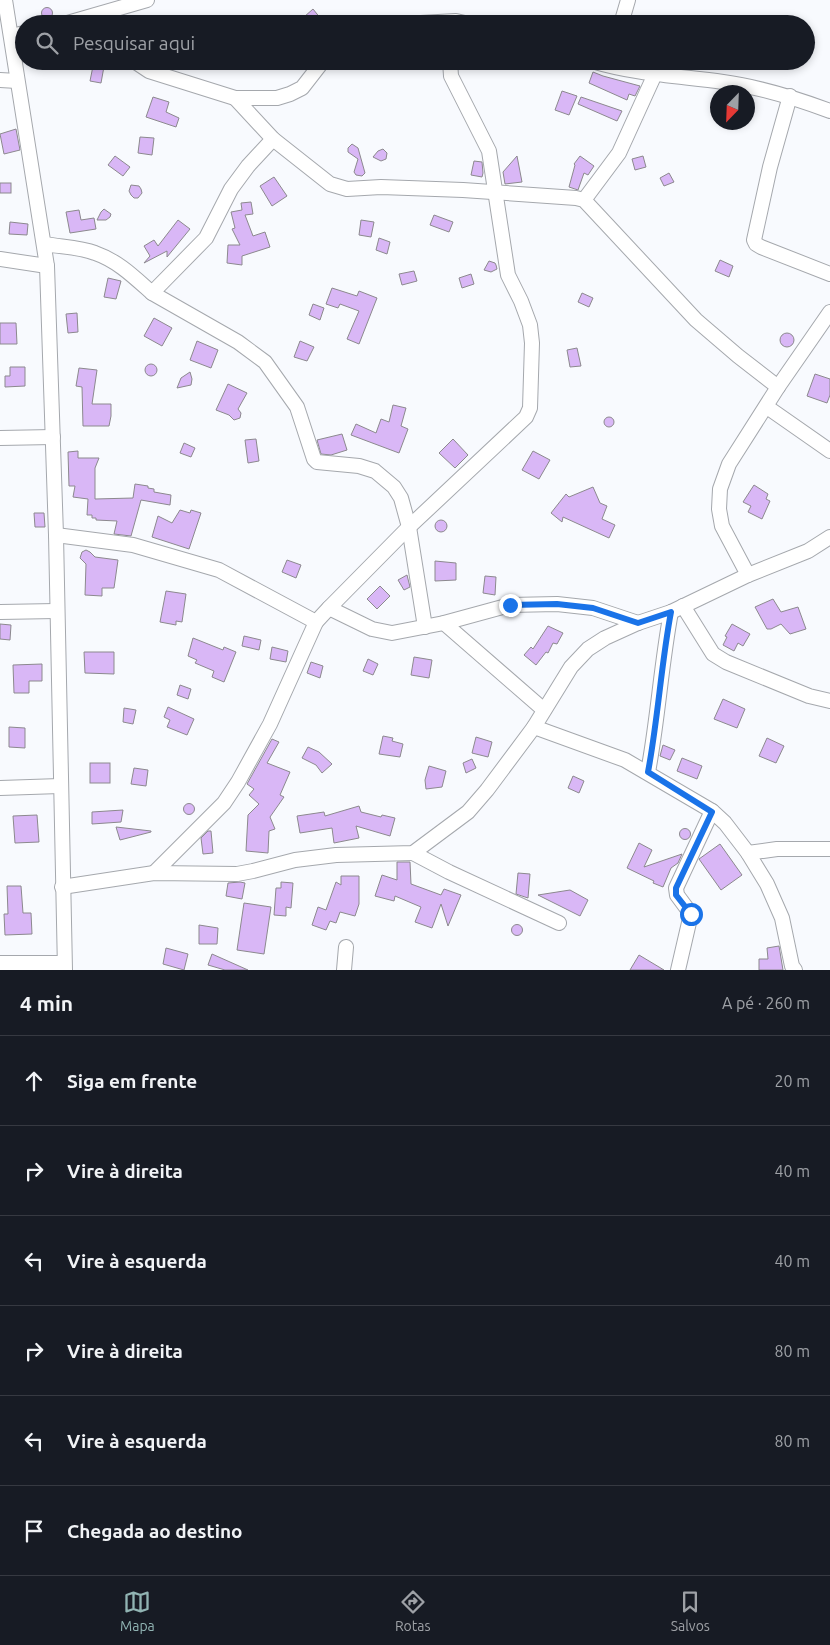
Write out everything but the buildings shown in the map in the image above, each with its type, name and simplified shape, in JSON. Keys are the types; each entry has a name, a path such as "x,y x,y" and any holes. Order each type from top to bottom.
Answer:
{"street":[{"path":"5,0 15,28"},
{"path":"103,15 147,0"},
{"path":"624,15 628,0"},
{"path":"0,963 64,967 56,535 47,266 45,244 17,81 17,70"},
{"path":"148,70 235,98 277,98 290,94 302,88 316,70"},
{"path":"154,873 224,803 238,782 270,724 316,622 409,527 526,417 530,408 532,343 530,325 508,275 489,151 451,76 451,70"},
{"path":"637,70 655,74 724,82 790,96 830,111"},
{"path":"584,200 619,153 655,74"},
{"path":"0,80 17,81"},
{"path":"790,96 770,167 754,240 761,247 830,274"},
{"path":"235,98 273,139 330,184 338,188 381,187 496,191 584,200 696,320 778,387"},
{"path":"152,293 206,238 231,189 248,166 273,139"},
{"path":"45,244 93,252 111,259 152,293 238,342 265,362 297,408 317,462 359,466 375,471 394,487 401,498 409,527 425,627"},
{"path":"0,259 47,266"},
{"path":"748,575 722,526 718,509 720,489 729,464 778,387 830,312"},
{"path":"767,407 830,451"},
{"path":"0,438 53,437"},
{"path":"56,535 133,545 219,570 316,622"},
{"path":"413,853 468,812 487,790 534,727 571,667 588,649 605,638 638,623 677,609 748,575 808,551 830,538"},
{"path":"329,608 372,629 392,633 444,623 510,605 557,604 593,608 638,623"},
{"path":"677,609 713,654 726,662 809,696 830,701"},
{"path":"648,772 657,723 664,652 677,609"},
{"path":"0,612 56,610"},
{"path":"444,623 544,710"},
{"path":"534,727 625,760 712,812 725,823 748,853 767,884 782,918 792,966 795,970"},
{"path":"0,788 60,786"},
{"path":"678,970 691,914 676,895 676,888 712,812"},
{"path":"748,853 777,849 830,849"},
{"path":"62,887 154,873 236,874 296,860 336,854 413,853 449,872 559,923"},
{"path":"344,970 346,947"}],"route":[{"path":"510,605 557,604 593,608 638,623 671,612 664,652 657,723 648,772 712,812 675,892 691,914"}]}
